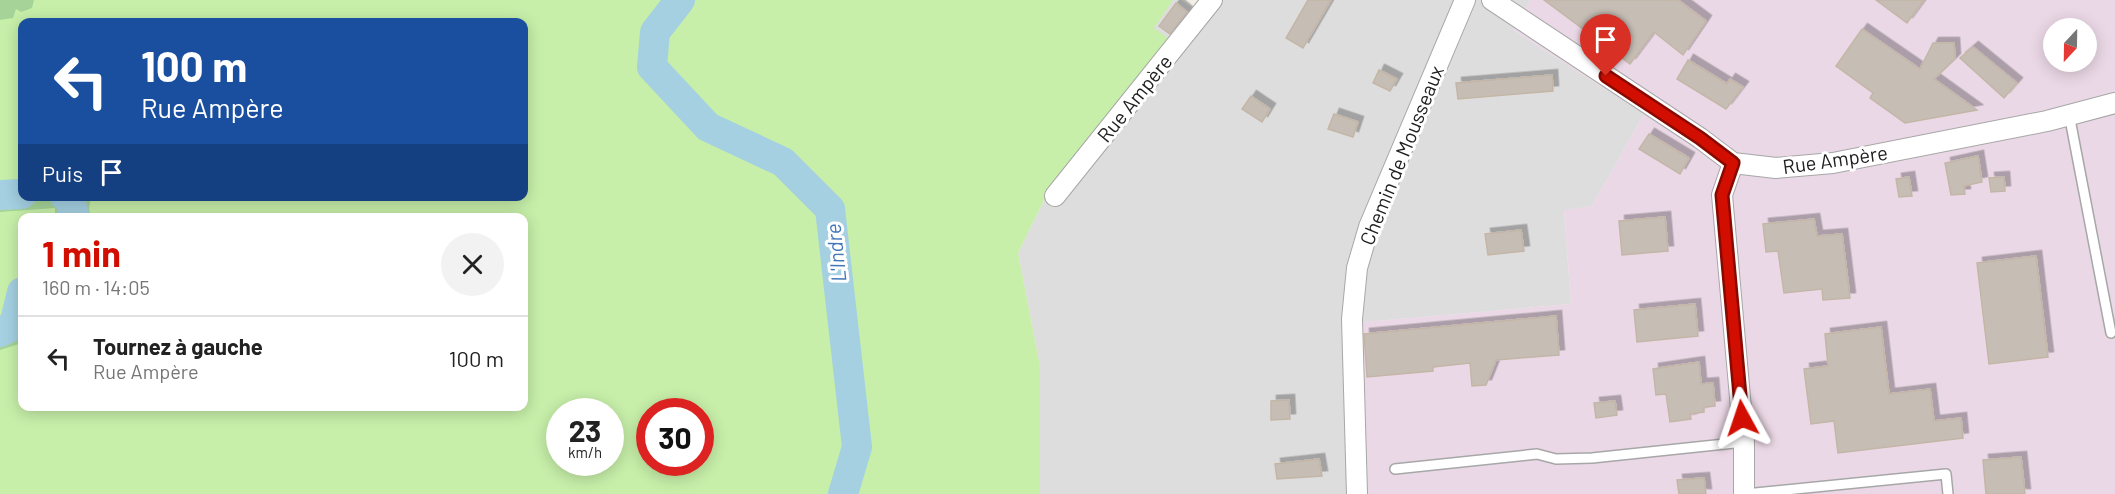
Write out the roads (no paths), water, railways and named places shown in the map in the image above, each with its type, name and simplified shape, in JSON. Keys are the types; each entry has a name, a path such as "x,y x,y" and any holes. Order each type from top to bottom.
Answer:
{"street":[{"name":"Rue Ampère","path":"1055,196 1212,0"},
{"name":"Chemin de Mousseaux","path":"1357,494 1352,319 1357,268 1369,227 1465,0"},
{"path":"1492,0 1700,138 1733,163 1722,195 1744,441 1744,494"},
{"name":"Rue Ampère","path":"1733,163 1776,168 1833,163 2115,103"}],"lane":[{"path":"2069,114 2111,333"},
{"path":"1395,469 1537,454 1556,459 1592,458 1744,441"},
{"path":"1744,494 1789,492 1946,474 1948,494"}],"waterway":[{"name":"L'Indre","path":"680,0 655,32 652,67 708,127 783,162 830,209 857,447 843,494"},
{"name":"L'Indre","path":"0,195 18,194"},
{"name":"L'Indre","path":"70,201 74,213"},
{"name":"L'Indre","path":"0,332 14,325 18,308"}]}
